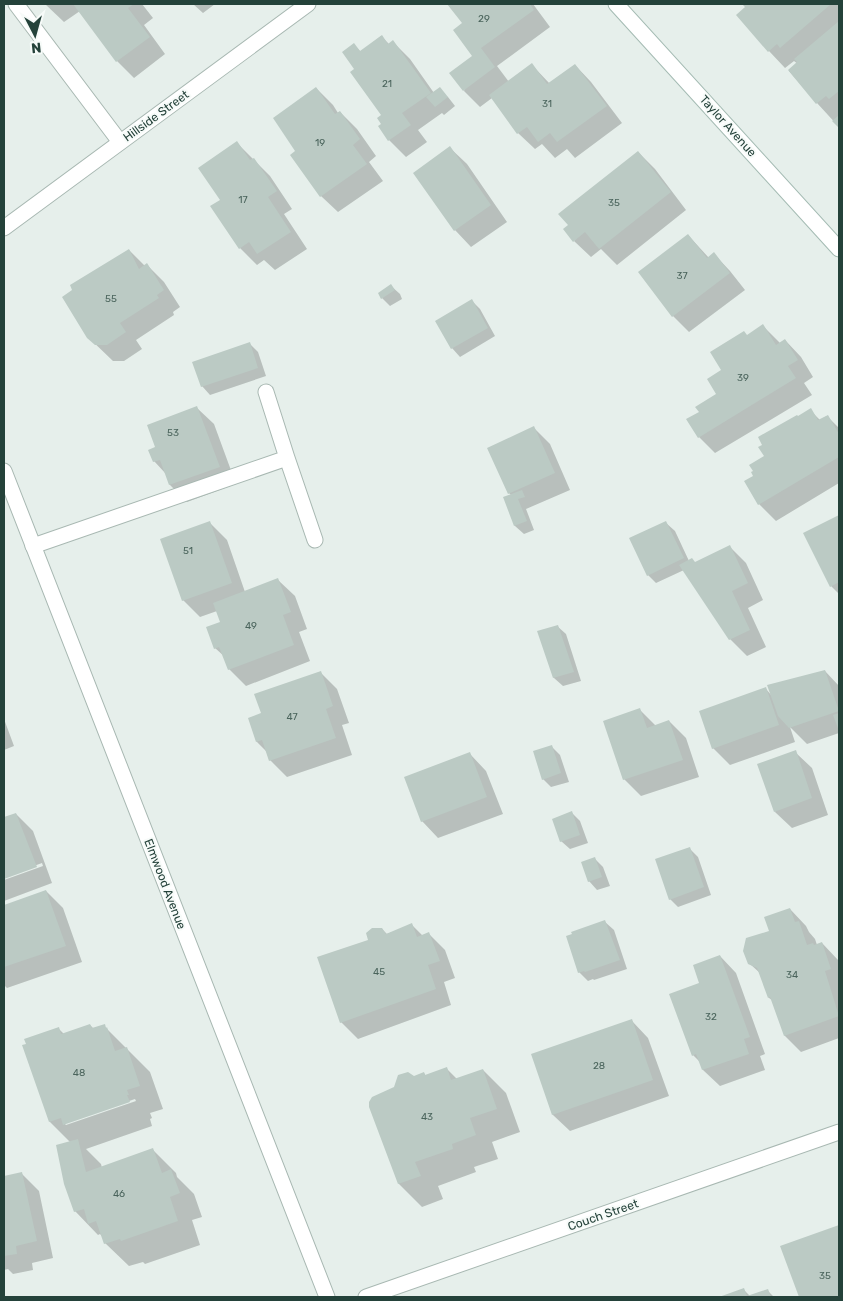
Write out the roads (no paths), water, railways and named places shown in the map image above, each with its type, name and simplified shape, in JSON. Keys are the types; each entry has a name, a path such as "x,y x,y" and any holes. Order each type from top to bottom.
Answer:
{"street":[{"path":"16,4 120,142"},
{"name":"Hillside Street","path":"4,228 308,4"},
{"name":"Taylor Avenue","path":"616,4 839,247"},
{"path":"266,392 315,540"},
{"path":"33,546 287,458"},
{"name":"Elmwood Avenue","path":"4,470 327,1297"},
{"name":"Couch Street","path":"366,1297 839,1132"}]}
